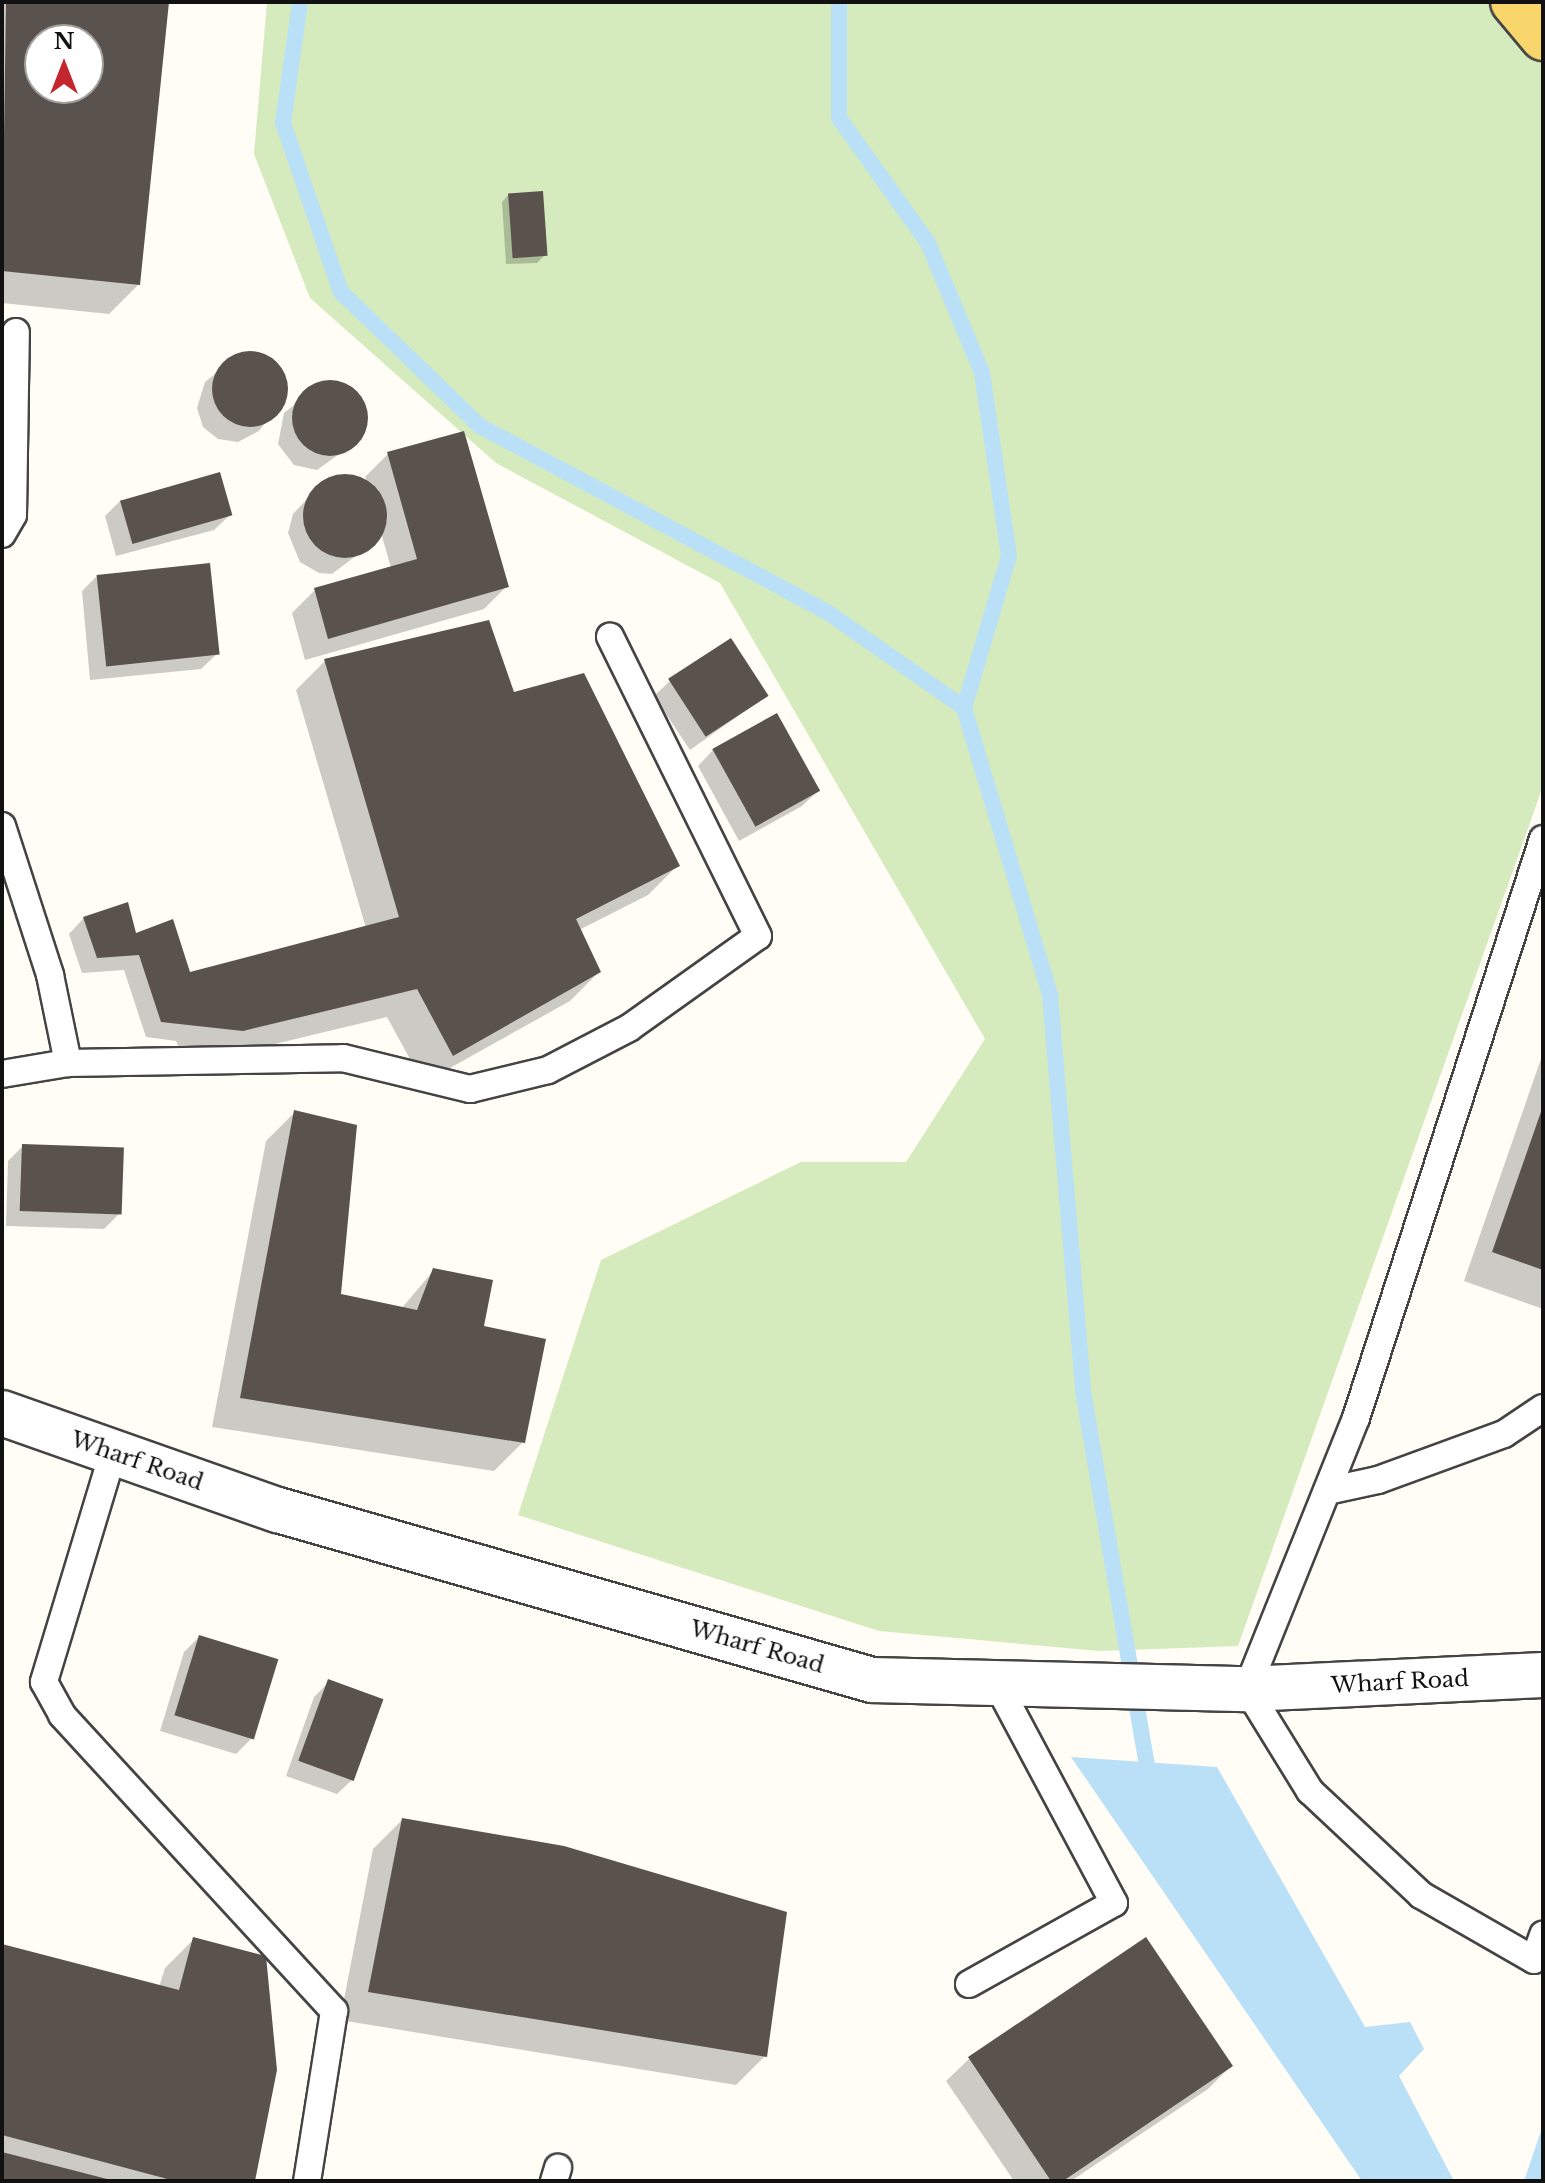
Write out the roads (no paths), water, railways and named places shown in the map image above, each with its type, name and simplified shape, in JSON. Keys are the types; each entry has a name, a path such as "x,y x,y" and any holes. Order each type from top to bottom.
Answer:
{"main road":[{"path":"1513,2 1543,38"}],"street":[{"name":"Wharf Road","path":"2,1413 278,1510 872,1680 1247,1689 1543,1675"}],"lane":[{"path":"2,534 13,515 16,332"},
{"path":"2,1074 68,1063 343,1058 470,1089 548,1070 629,1028 758,936 610,637"},
{"path":"2,826 50,975 68,1063"},
{"path":"1543,839 1356,1418 1247,1689 1310,1791 1421,1895 1534,1960 1543,1935"},
{"path":"1327,1491 1378,1480 1504,1434 1543,1408"},
{"path":"113,1453 44,1682 62,1715 334,2011 307,2181"},
{"path":"969,1984 1114,1903 997,1684"}],"water":[{"path":"1071,1757 1217,1767 1365,2027 1410,2022 1424,2049 1399,2076 1454,2181 1362,2181"},
{"path":"1543,2125 1543,2181 1524,2181"}],"waterway":[{"path":"300,2 283,123 341,292 480,426 830,614 964,708 1050,995 1084,1397 1150,1784"},
{"path":"839,2 839,118 928,243 982,373 1009,556 964,708"}]}
